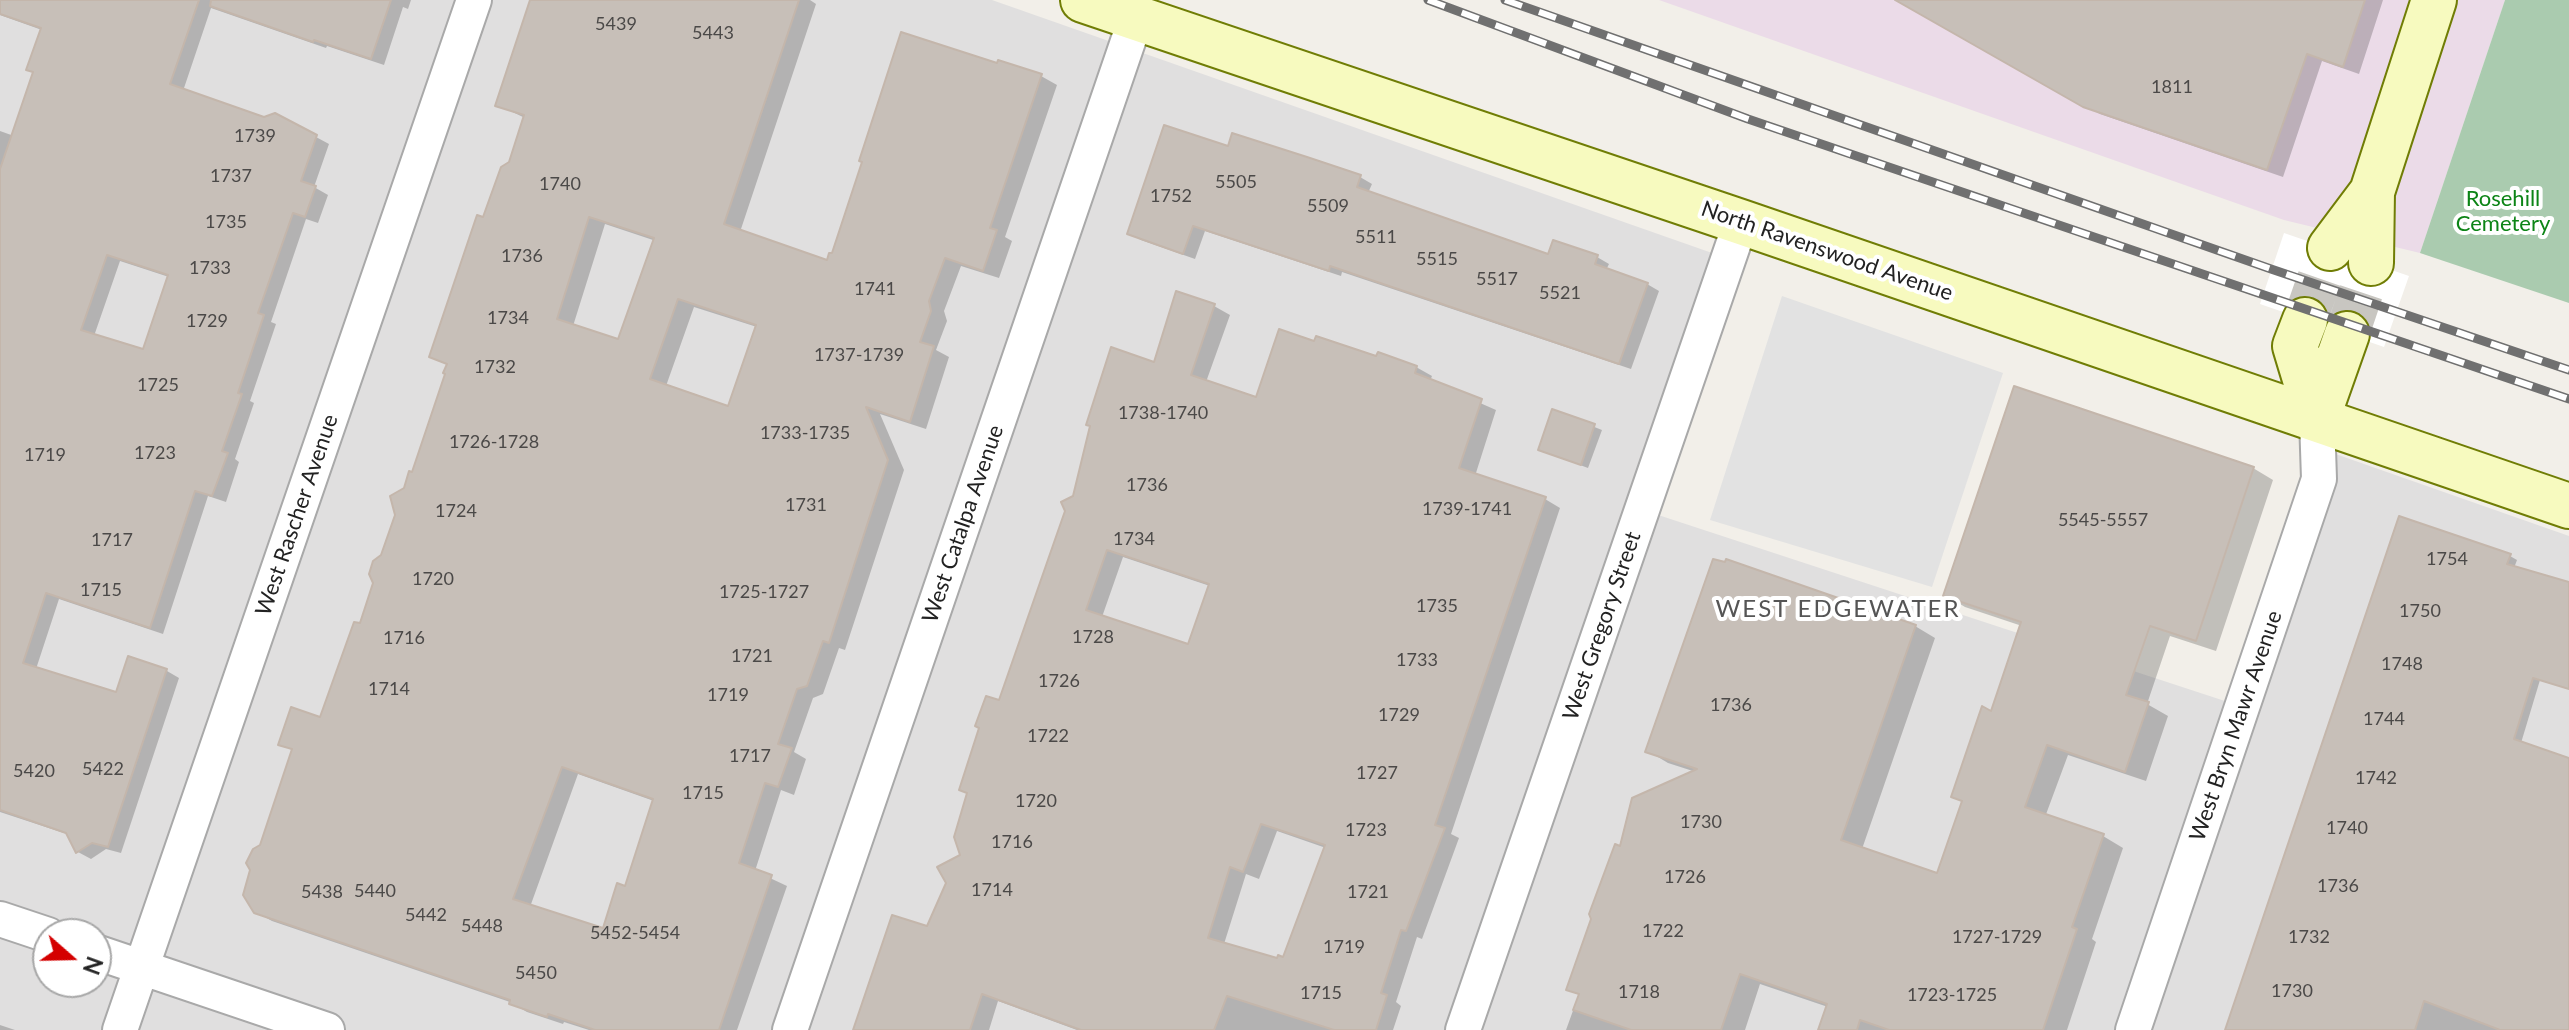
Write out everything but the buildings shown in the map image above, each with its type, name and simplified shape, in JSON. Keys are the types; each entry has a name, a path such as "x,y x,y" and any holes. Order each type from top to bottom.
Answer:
{"street":[{"name":"West Rascher Avenue","path":"120,1030 474,0"},
{"name":"North Ravenswood Avenue","path":"1083,0 2569,506"},
{"path":"2371,263 2372,192 2434,0"},
{"name":"West Catalpa Avenue","path":"790,1030 1136,18"},
{"path":"2330,248 2372,192"},
{"name":"West Gregory Street","path":"1463,1030 1741,222"},
{"name":"West Bryn Mawr Avenue","path":"2133,1030 2319,479 2317,419 2295,346 2305,320"},
{"name":"West Bryn Mawr Avenue","path":"2317,419 2347,334"},
{"path":"0,919 32,930"},
{"path":"112,957 327,1030"}],"shaded area":[{"path":"0,0 992,0 1732,260 1643,510 2237,705 2327,451 2569,536 2569,1030 0,1030"},
{"path":"1659,0 2505,0 2420,253 2284,220"},
{"path":"1782,296 2003,373 1932,587 1710,520"}],"green space":[{"name":"Rosehill Cemetery","path":"2505,0 2569,0 2569,303 2420,253"}],"pier":[{"path":"2284,233 2409,276 2384,347 2260,304"}],"tunnel":[{"path":"2305,320 2330,248"},
{"path":"2347,334 2371,263"}],"railway":[{"path":"1428,0 1748,119 2569,399"},
{"path":"1505,0 2271,269 2569,370"}],"district":[{"name":"WEST EDGEWATER","path":"1838,609"}]}
